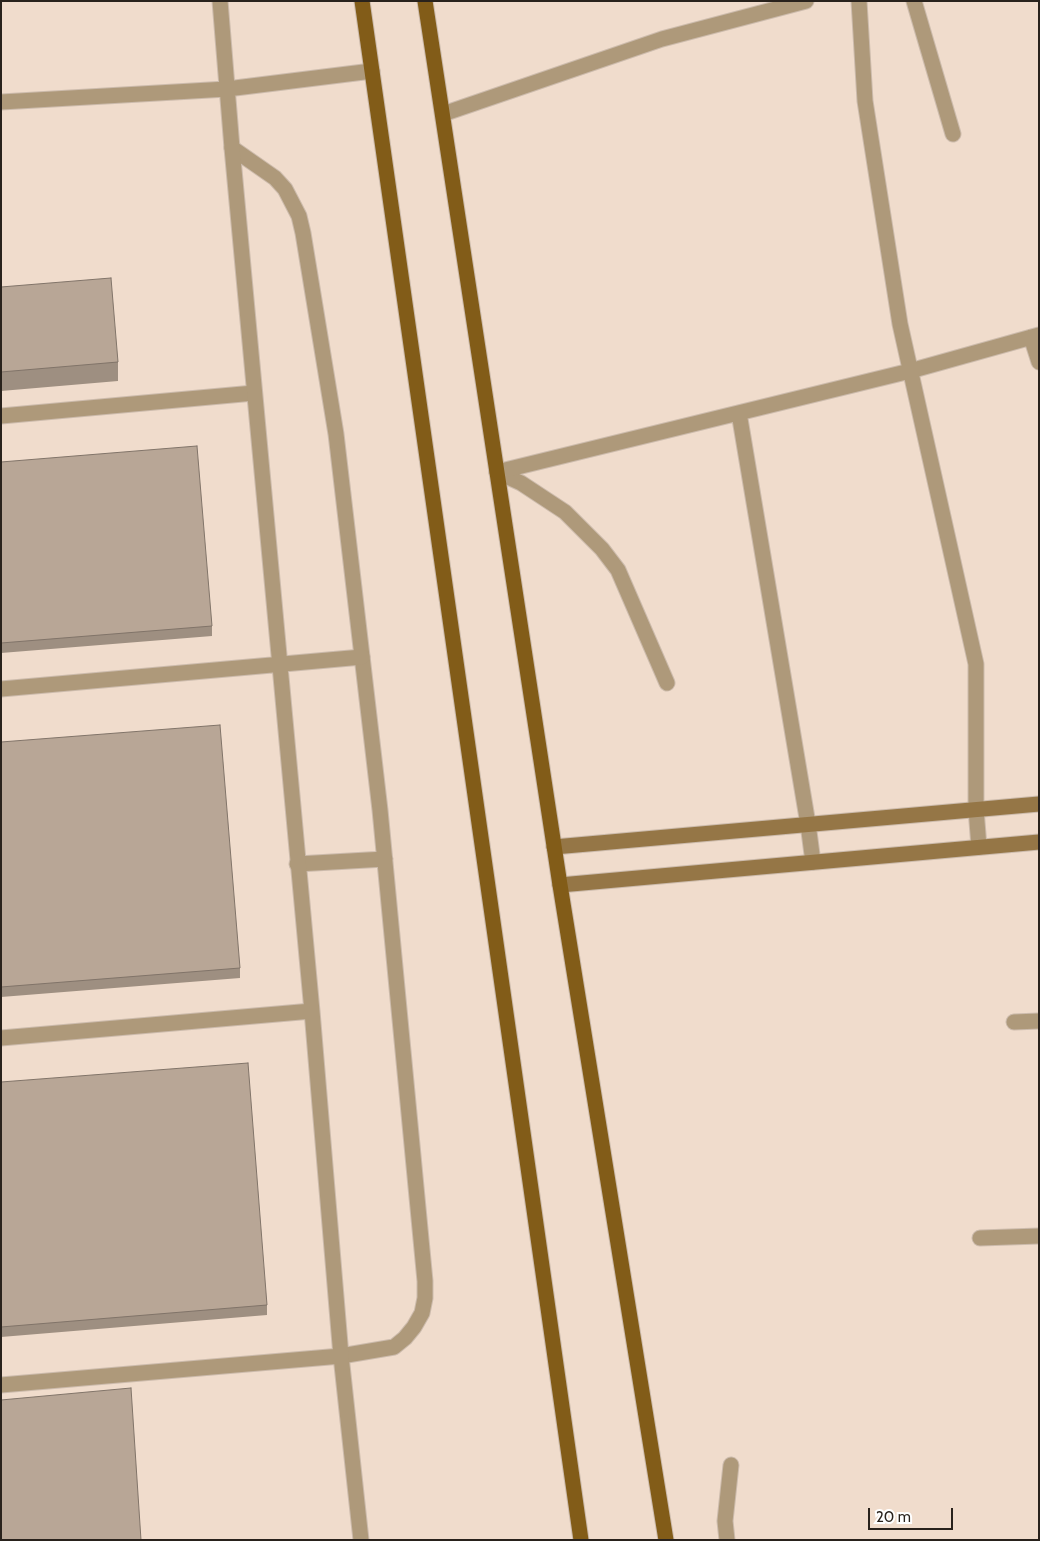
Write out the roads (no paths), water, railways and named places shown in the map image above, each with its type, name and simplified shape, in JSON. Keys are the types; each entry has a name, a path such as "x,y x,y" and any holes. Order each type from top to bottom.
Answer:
{"main road":[{"path":"362,1 581,1540"},
{"path":"425,1 554,847 666,1540"}],"street":[{"path":"220,1 226,89 278,665 312,1011 341,1356 361,1540"},
{"path":"443,114 662,40 806,1"},
{"path":"859,1 865,102 900,324 976,664 976,809 978,847"},
{"path":"914,1 953,134"},
{"path":"1,102 226,89 372,71"},
{"path":"1,1385 341,1356 394,1347 414,1327 422,1313 425,1298 385,859 336,434 299,216 292,201 275,178 232,148"},
{"path":"497,472 910,371 1035,336 1039,362"},
{"path":"1,416 254,393"},
{"path":"739,413 813,862"},
{"path":"497,472 521,483 565,512 602,549 618,570 668,683"},
{"path":"1,688 362,657"},
{"path":"554,847 1039,804"},
{"path":"560,885 1039,842"},
{"path":"298,864 385,859"},
{"path":"1,1038 312,1011"},
{"path":"1014,1022 1039,1021"},
{"path":"980,1238 1039,1236"},
{"path":"727,1540 725,1521 731,1465"}]}
